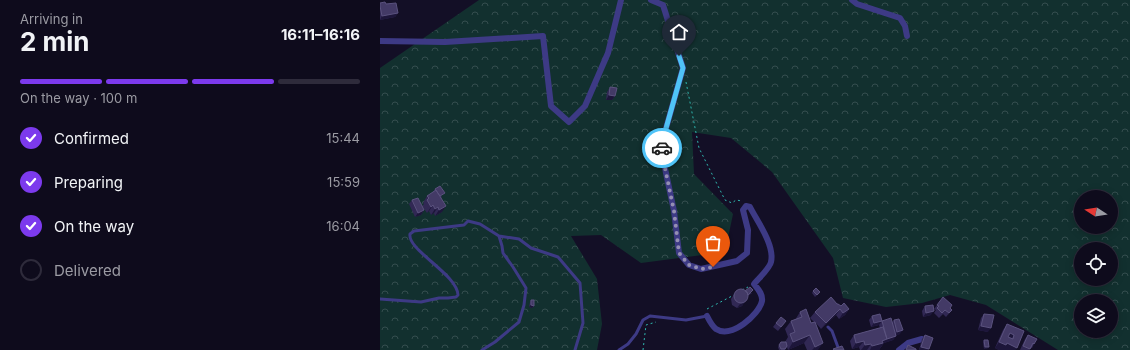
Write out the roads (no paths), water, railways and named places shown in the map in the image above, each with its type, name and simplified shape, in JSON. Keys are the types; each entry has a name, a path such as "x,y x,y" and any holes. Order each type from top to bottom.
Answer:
{"street":[{"path":"380,41 445,42 543,36 551,106 569,122 584,106 608,53 621,0"},
{"path":"651,0 663,5 683,68 663,139 662,154 674,211 679,253 689,265 701,269 737,261 747,253 748,230 743,210 746,206 750,207 769,243 771,252 771,263 754,284 760,292 762,300 752,316 732,331 723,332 715,329 707,316"},
{"path":"852,0 857,4 900,18 905,26 907,36"},
{"path":"899,350 908,344 922,339"}],"lane":[{"path":"380,299 421,302 439,298 456,297 458,295 458,290 440,268 411,242 409,238 410,234 414,231 464,224 468,220 480,224 499,236 519,239 531,248 558,257 580,283 584,323 575,350"},
{"path":"482,350 495,342 518,322 524,305 526,288 513,266 503,253 499,236"},
{"path":"619,350 628,344 636,334 643,320 650,316 686,320 707,316"},
{"path":"828,327 832,331 839,350"}]}
